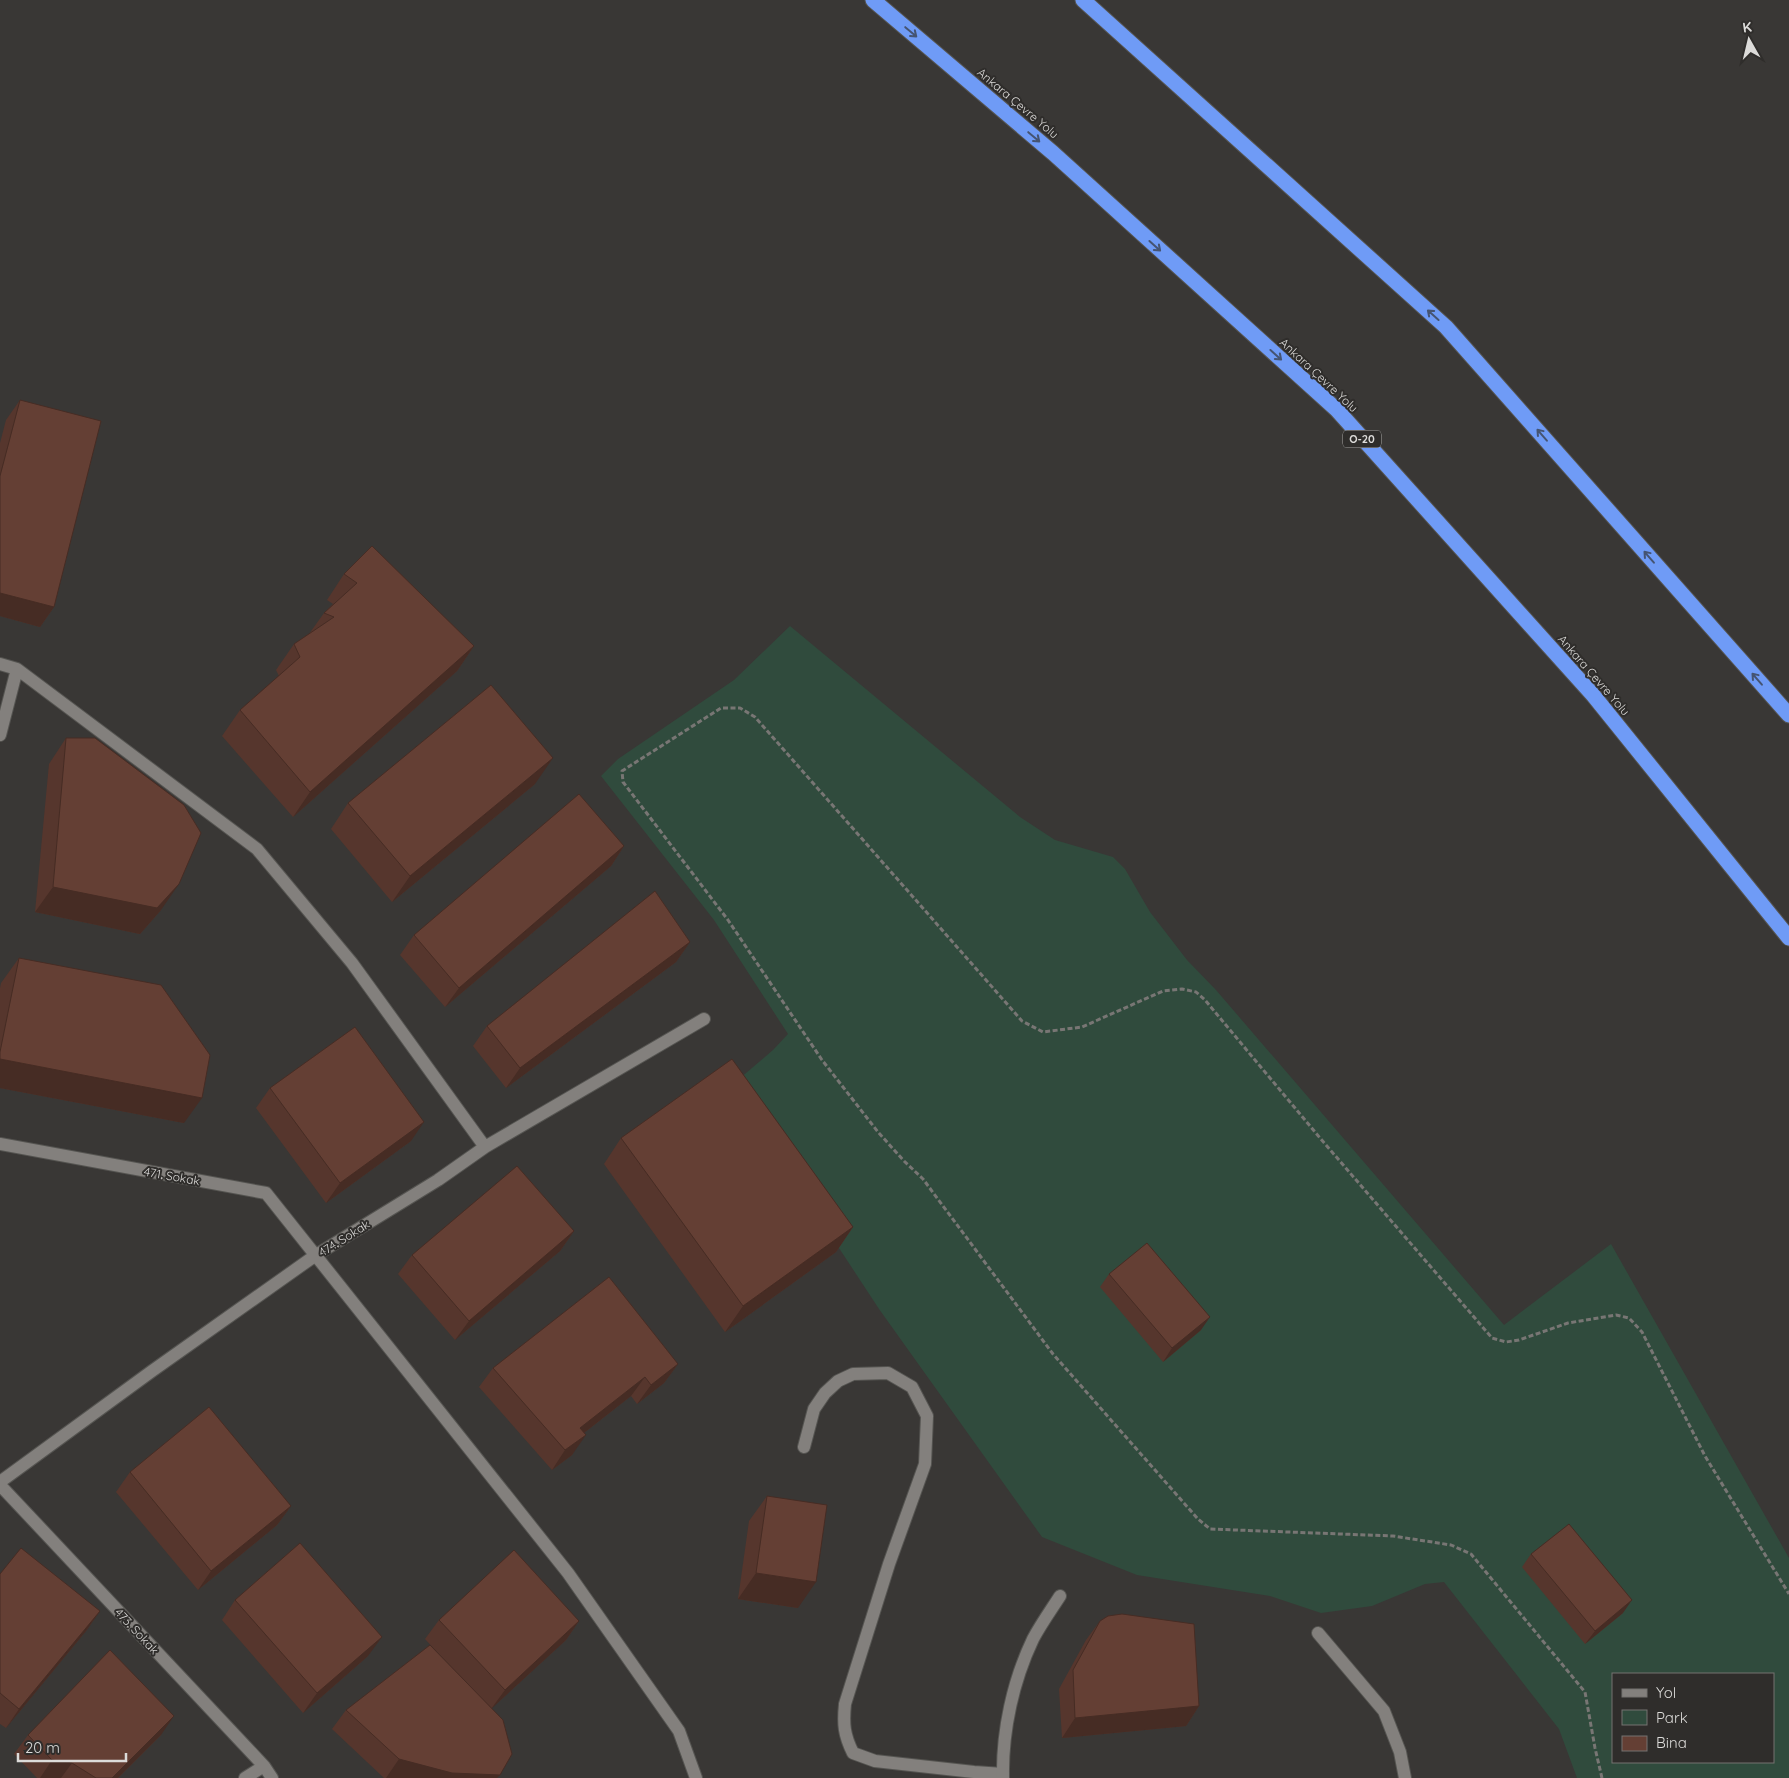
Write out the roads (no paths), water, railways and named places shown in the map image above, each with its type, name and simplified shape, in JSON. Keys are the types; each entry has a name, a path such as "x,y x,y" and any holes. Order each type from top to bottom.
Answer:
{"highway":[{"name":"Ankara Çevre Yolu","path":"874,0 1053,153 1337,410 1593,695 1789,938"},
{"path":"1083,0 1446,327 1789,716"}],"street":[{"path":"0,664 17,669 257,849 352,963 485,1147"},
{"path":"0,735 17,669"},
{"name":"474. Sokak","path":"0,1484 316,1255 438,1180 485,1147 704,1019"},
{"name":"471. Sokak","path":"0,1144 266,1193 568,1573 679,1731 696,1778"},
{"path":"804,1447 814,1410 826,1393 838,1381 853,1374 888,1373 912,1387 927,1416 925,1464 889,1564 845,1704 843,1724 846,1740 853,1753 875,1761 1003,1776 1006,1721 1018,1679 1033,1639 1060,1596"},
{"name":"473. Sokak","path":"0,1484 264,1766 272,1778"},
{"path":"1318,1633 1384,1710 1400,1752 1405,1778"},
{"path":"245,1778 264,1766"}]}
